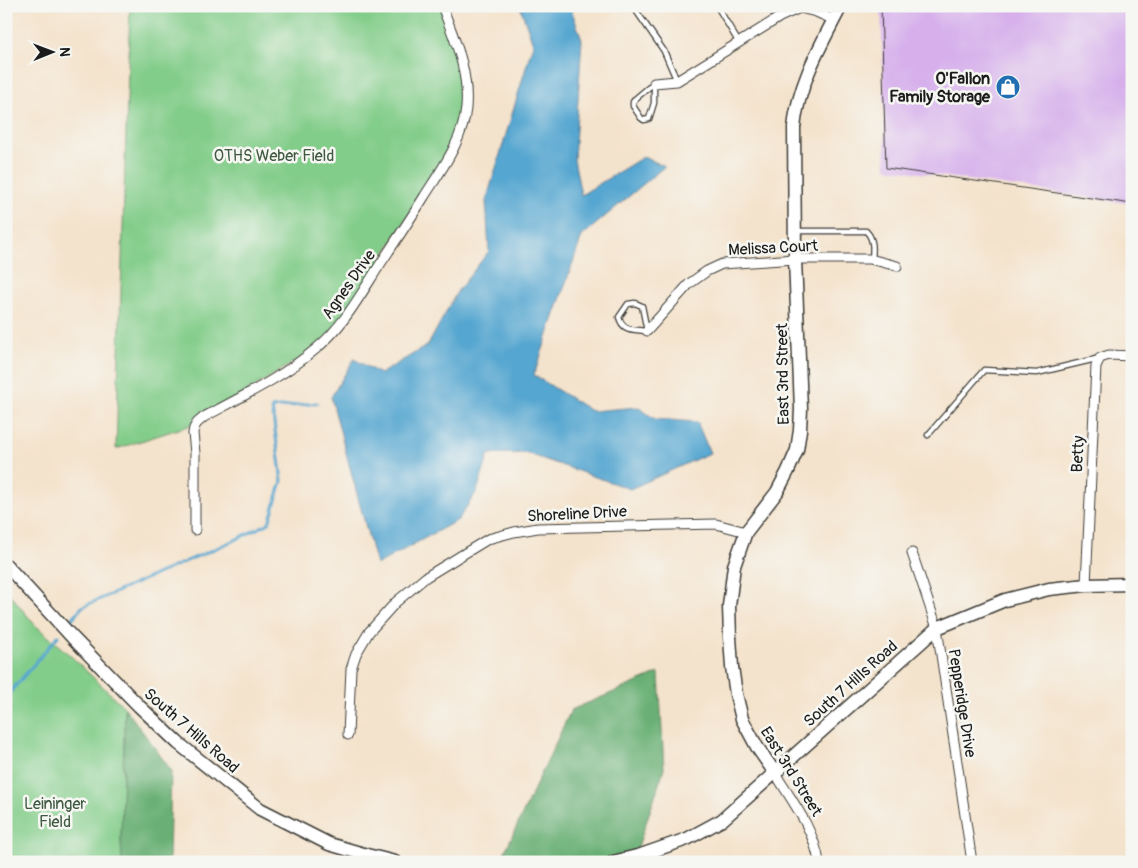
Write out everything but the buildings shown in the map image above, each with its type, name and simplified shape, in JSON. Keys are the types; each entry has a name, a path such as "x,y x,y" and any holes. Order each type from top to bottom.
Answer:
{"street":[{"name":"Agnes Drive","path":"195,530 194,428 197,423 204,417 268,383 318,347 334,331 440,173 461,132 466,110 466,86 463,64 442,6"},
{"name":"East 3rd Street","path":"819,862 807,826 757,747 742,719 732,667 729,606 734,566 746,532 778,492 797,450 802,409 794,230 795,112 800,94 817,54 841,6"},
{"path":"654,83 677,81 780,17 800,8 816,12 834,20"},
{"name":"Melissa Court","path":"647,331 689,284 707,271 722,264 795,259 872,260 897,266"},
{"path":"1100,358 1109,355 1132,356"},
{"name":"Betty","path":"1086,585 1096,366 1100,358"},
{"name":"Shoreline Drive","path":"348,735 351,669 356,654 368,632 396,602 426,577 488,539 538,528 716,524 746,532"},
{"name":"Pepperidge Drive","path":"912,553 937,628 972,862"},
{"name":"South 7 Hills Road","path":"6,565 72,637 178,744 260,809 329,844 367,856 395,862"},
{"name":"South 7 Hills Road","path":"613,862 641,855 687,839 722,820 937,628 1005,600 1048,589 1086,585 1132,584"}],"lane":[{"path":"717,6 739,42"},
{"path":"774,6 780,17"},
{"path":"637,12 664,51 677,81"},
{"path":"654,83 654,103 649,119 644,120 633,106 633,102 635,98 654,83"},
{"path":"794,230 866,231 872,241 872,260"},
{"path":"635,303 642,306 647,331 627,328 621,324 619,317 628,304 635,303"},
{"path":"928,434 984,370 1037,373 1100,358"}],"green space":[{"name":"OTHS Weber Field","path":"130,6 407,9 408,6 442,6 466,86 461,132 352,306 318,347 197,423 116,449"},
{"name":"Leininger Field","path":"6,590 35,625 73,658 125,708 122,862 6,862"},
{"path":"659,673 664,769 633,862 500,862 571,710"},
{"path":"125,708 171,770 169,862 122,862"}],"water":[{"path":"520,6 570,6 582,40 574,159 581,195 643,157 665,166 582,236 534,375 591,411 638,407 655,419 697,422 710,453 630,489 526,453 489,454 477,491 458,520 376,565 331,397 354,359 380,374 428,345 457,292 489,251 486,201 533,44"}],"waterway":[{"path":"71,620 82,607 269,523 282,481 272,408 317,403"},
{"path":"6,697 58,636"}],"place":[{"name":"O'Fallon Family Storage","path":"1008,87"}]}
